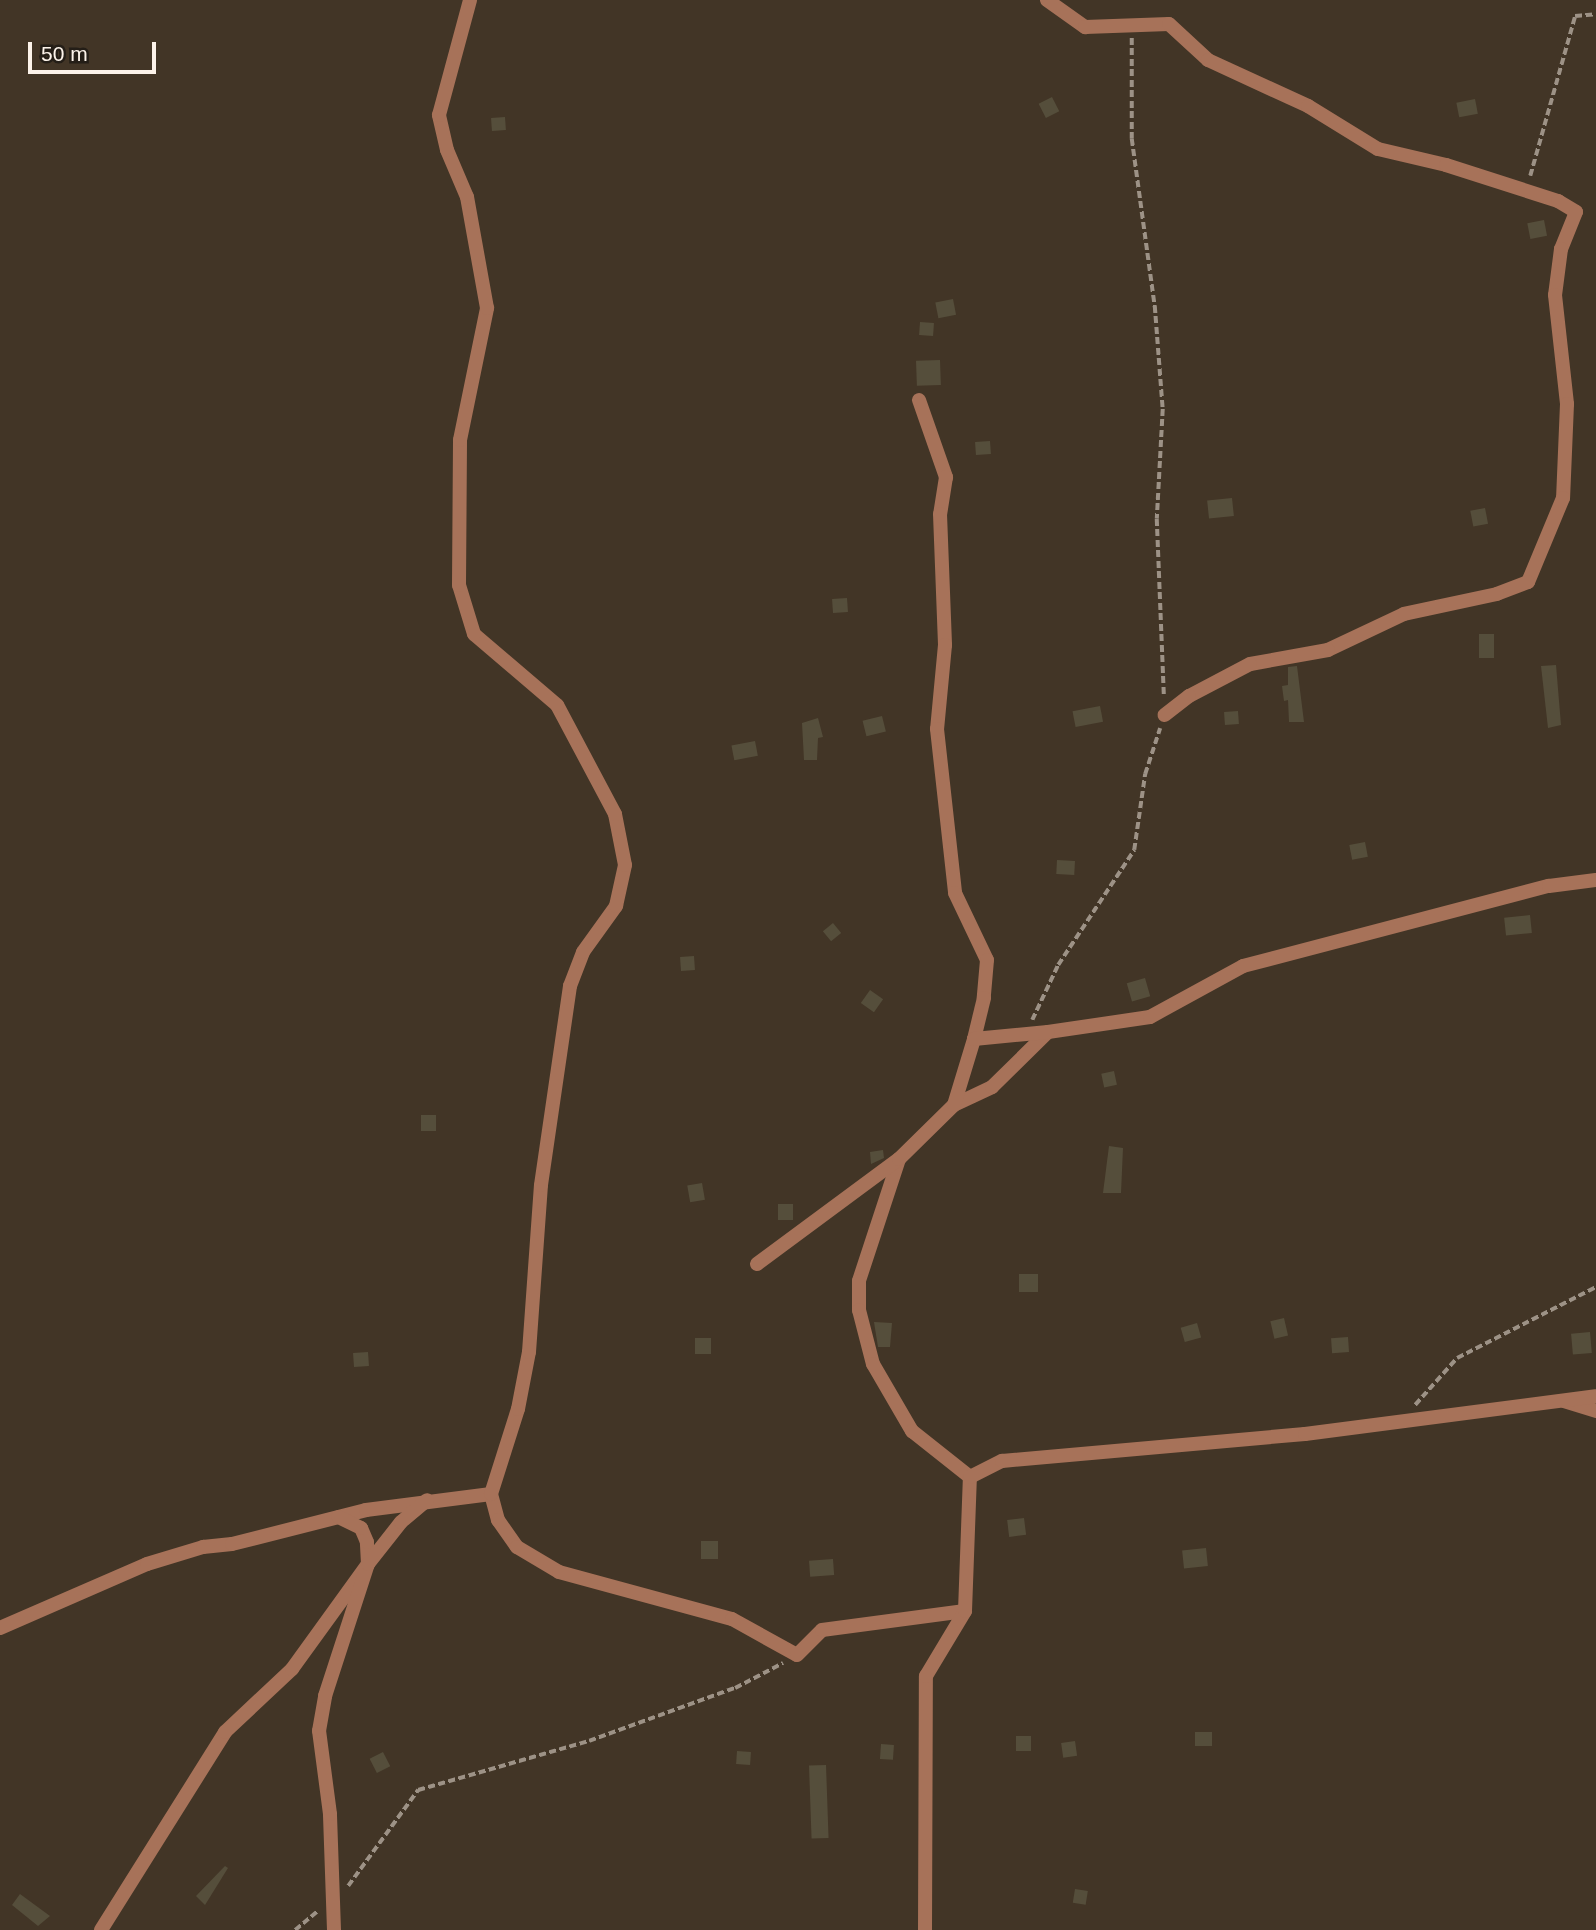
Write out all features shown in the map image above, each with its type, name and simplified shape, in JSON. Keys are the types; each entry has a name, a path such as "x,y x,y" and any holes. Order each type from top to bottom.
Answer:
{"street":[{"path":"470,0 439,115 447,150 467,197 487,308 460,440 460,585 474,634 557,705 615,814 625,865 616,906 583,952 570,986 541,1185 529,1352 519,1409 491,1494 498,1520 517,1547 559,1572 732,1619 797,1655 822,1630 965,1611"},
{"path":"1046,0 1085,27 1169,24 1208,60 1308,106 1378,149 1526,191 1576,212 1562,249 1555,295 1567,404 1563,498 1528,582 1497,594 1404,614 1328,650 1250,664 1189,696 1165,715"},
{"path":"919,400 939,447 946,477 940,514 945,645 937,729 955,893 987,960 984,998 954,1105"},
{"path":"974,1039 1048,1032 1150,1017 1243,966 1549,886 1596,880"},
{"path":"757,1264 899,1159 954,1105 992,1087 1048,1032"},
{"path":"899,1159 859,1280 859,1310 873,1364 912,1431 970,1477"},
{"path":"970,1477 1002,1461 1305,1434 1556,1398 1596,1396"},
{"path":"1556,1398 1596,1411"},
{"path":"925,1930 926,1676 965,1611 970,1477"},
{"path":"0,1628 160,1560 338,1517 428,1499 491,1494"},
{"path":"101,1930 225,1732 292,1669 401,1522 428,1499"},
{"path":"334,1930 330,1814 319,1731 325,1696 368,1564 367,1542 361,1528 338,1517"}],"path":[{"path":"1526,191 1575,16 1596,14"},
{"path":"1025,1034 1058,965 1134,850 1145,774 1165,715 1157,519 1163,409 1155,306 1132,139 1129,26"},
{"path":"1402,1420 1457,1358 1596,1287"},
{"path":"295,1930 358,1879 418,1790 589,1741 735,1688 797,1655"}],"building":[{"path":"1052,97 1059,111 1046,118 1039,104"},
{"path":"1475,99 1478,114 1459,117 1456,103"},
{"path":"505,117 506,130 492,131 491,118"},
{"path":"1544,220 1547,236 1530,239 1527,223"},
{"path":"953,299 956,315 938,318 935,302"},
{"path":"920,322 934,323 933,336 919,335"},
{"path":"940,360 941,385 917,386 916,361"},
{"path":"990,441 991,454 976,455 975,442"},
{"path":"1232,498 1234,516 1209,519 1207,501"},
{"path":"1485,508 1488,524 1473,527 1470,511"},
{"path":"847,598 848,612 833,613 832,599"},
{"path":"1479,634 1494,634 1494,658 1479,658"},
{"path":"1556,665 1561,725 1548,728 1541,666"},
{"path":"1297,666 1304,722 1289,722 1288,700 1284,701 1282,686 1288,685 1288,667"},
{"path":"1100,706 1103,722 1076,727 1073,711"},
{"path":"1238,711 1239,724 1225,725 1224,712"},
{"path":"882,716 886,732 866,736 863,721"},
{"path":"818,718 823,737 818,738 817,760 804,760 802,723"},
{"path":"755,741 758,756 734,760 731,746"},
{"path":"1365,842 1368,857 1352,860 1349,845"},
{"path":"1057,860 1075,861 1074,875 1056,874"},
{"path":"1530,915 1532,933 1506,936 1504,918"},
{"path":"833,923 841,933 831,941 823,931"},
{"path":"694,956 695,970 681,971 680,957"},
{"path":"1145,978 1150,996 1132,1002 1127,983"},
{"path":"870,990 883,999 874,1012 861,1003"},
{"path":"1114,1071 1117,1085 1104,1087 1101,1074"},
{"path":"421,1115 436,1115 436,1131 421,1131"},
{"path":"1109,1146 1123,1148 1121,1193 1103,1193"},
{"path":"883,1150 884,1158 871,1164 870,1152"},
{"path":"702,1183 705,1200 690,1202 687,1186"},
{"path":"778,1204 793,1204 793,1220 778,1220"},
{"path":"1019,1274 1038,1274 1038,1292 1019,1292"},
{"path":"1284,1318 1288,1336 1274,1339 1270,1321"},
{"path":"874,1322 892,1323 890,1347 878,1347"},
{"path":"1197,1323 1201,1337 1185,1342 1181,1328"},
{"path":"1590,1332 1592,1353 1573,1355 1571,1334"},
{"path":"1348,1337 1349,1352 1332,1353 1331,1338"},
{"path":"695,1338 711,1338 711,1354 695,1354"},
{"path":"368,1352 369,1366 354,1367 353,1353"},
{"path":"1024,1518 1026,1535 1009,1537 1007,1520"},
{"path":"701,1541 718,1541 718,1559 701,1559"},
{"path":"1206,1548 1208,1566 1184,1568 1182,1551"},
{"path":"833,1559 834,1575 810,1577 809,1561"},
{"path":"1195,1732 1212,1732 1212,1746 1195,1746"},
{"path":"1016,1736 1031,1736 1031,1751 1016,1751"},
{"path":"1075,1741 1077,1756 1063,1758 1061,1743"},
{"path":"881,1744 894,1745 893,1760 880,1759"},
{"path":"737,1751 751,1752 750,1765 736,1764"},
{"path":"383,1752 390,1766 377,1773 370,1759"},
{"path":"826,1765 829,1838 812,1839 809,1766"},
{"path":"225,1866 228,1868 205,1905 196,1896"},
{"path":"1075,1889 1088,1891 1086,1905 1073,1903"},
{"path":"20,1894 50,1916 38,1926 12,1905"}]}
